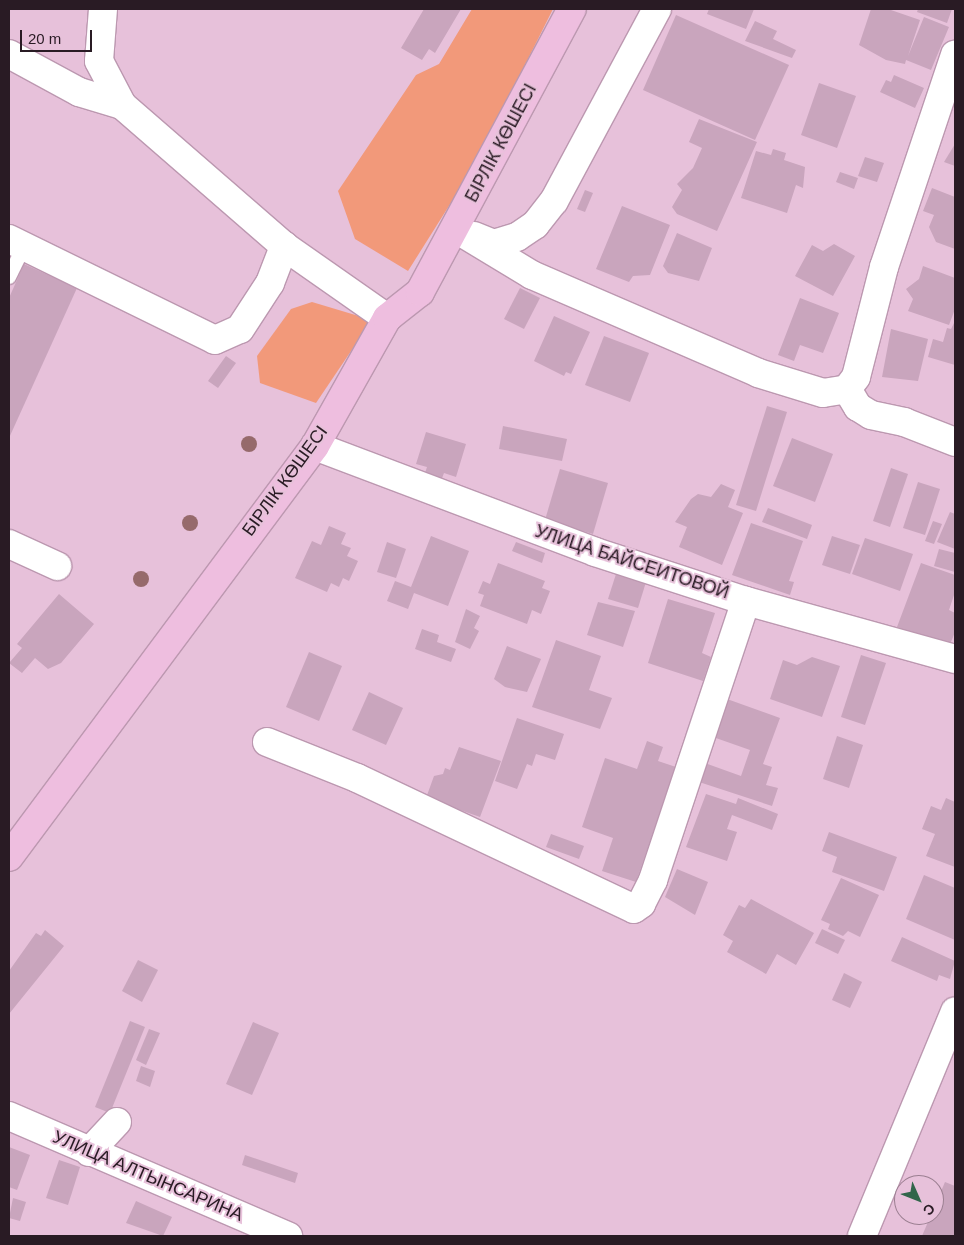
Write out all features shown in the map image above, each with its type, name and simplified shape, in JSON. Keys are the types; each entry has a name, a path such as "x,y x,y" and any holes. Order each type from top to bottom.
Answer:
{"main road":[{"name":"БІРЛІК КӨШЕСІ","path":"9,857 315,446 387,318 420,292 456,229 572,9"}],"street":[{"path":"103,9 99,61 122,105 284,246 387,318"},
{"path":"456,229 494,244 517,237 535,225 576,163 657,9"},
{"path":"9,54 79,92 122,105"},
{"path":"456,229 532,275 758,373 822,393 847,389 856,378 884,267 955,55"},
{"path":"16,243 215,340 240,329 270,283 284,246"},
{"path":"847,389 858,407 871,414 904,422 955,442"},
{"name":"УЛИЦА БАЙСЕИТОВОЙ","path":"315,446 577,546 746,601 955,659"},
{"path":"9,544 57,566"},
{"path":"268,742 357,778 634,909 641,904 653,880 746,601"},
{"path":"862,1236 955,1012"},
{"name":"УЛИЦА АЛТЫНСАРИНА","path":"9,1116 288,1236"},
{"path":"90,1152 117,1122"}],"lane":[{"path":"9,277 16,243"}],"shaded area":[{"path":"472,9 553,9 476,163 408,271 355,239 338,191 416,75 439,64"},
{"path":"312,302 372,320 316,403 260,383 257,356 291,309"}],"building":[{"path":"424,9 461,9 435,53 429,49 422,60 401,48"},
{"path":"709,9 754,9 746,29 707,14"},
{"path":"871,9 888,9 920,20 908,56 924,17 949,27 931,70 906,60 905,64 886,60 859,45"},
{"path":"918,9 952,9 947,23 917,12"},
{"path":"676,15 789,65 755,140 643,90"},
{"path":"755,21 777,31 773,39 796,50 792,58 745,41"},
{"path":"894,75 924,88 915,108 880,92 886,80 891,82"},
{"path":"819,83 856,96 837,148 801,135"},
{"path":"699,119 757,142 717,231 677,214 672,207 682,190 677,184 693,168 702,148 689,142"},
{"path":"955,144 955,166 944,162"},
{"path":"773,149 786,153 784,160 805,167 803,188 796,185 787,213 741,198 756,151 771,155"},
{"path":"865,157 884,163 877,182 858,176"},
{"path":"840,172 858,178 854,189 836,182"},
{"path":"932,188 955,197 955,249 936,242 929,227 934,215 923,211"},
{"path":"585,190 593,193 585,212 577,209"},
{"path":"622,206 670,225 650,275 633,276 629,282 596,269"},
{"path":"677,233 712,248 699,281 668,273 663,266"},
{"path":"834,244 855,256 833,296 795,276 812,245 823,251"},
{"path":"24,264 77,288 9,438 9,298"},
{"path":"923,266 955,278 955,309 949,325 908,311 913,299 906,289 919,279"},
{"path":"520,288 540,298 524,329 504,319"},
{"path":"800,298 839,313 823,353 800,345 794,361 778,355"},
{"path":"554,316 590,332 571,374 566,372 564,376 534,361"},
{"path":"954,323 955,365 928,357 933,339 943,342 947,328 951,329"},
{"path":"891,329 928,339 918,381 882,377"},
{"path":"604,336 649,353 630,402 585,385"},
{"path":"226,356 236,363 218,388 208,381"},
{"path":"767,406 787,412 756,511 736,505"},
{"path":"503,426 567,439 562,461 499,449"},
{"path":"426,432 466,444 456,477 444,473 441,481 424,476 427,467 416,464"},
{"path":"792,438 833,454 815,502 773,486"},
{"path":"891,468 908,474 890,527 873,521"},
{"path":"560,469 608,483 593,534 545,520"},
{"path":"918,482 940,489 925,535 903,528"},
{"path":"721,484 735,490 728,507 743,513 722,565 679,547 687,527 675,522 691,499 698,494 711,497"},
{"path":"768,508 812,525 807,539 762,522"},
{"path":"950,512 955,514 955,549 937,542"},
{"path":"933,521 942,524 934,544 925,541"},
{"path":"751,523 803,541 789,581 794,582 790,595 732,575"},
{"path":"329,526 346,533 341,544 351,548 347,556 358,561 349,581 343,578 339,587 331,583 327,592 295,578 312,541 321,545"},
{"path":"431,536 469,551 448,606 414,593 408,609 387,601 395,581 411,587"},
{"path":"832,536 860,545 850,574 822,565"},
{"path":"865,538 913,554 900,591 852,574"},
{"path":"387,542 406,549 396,578 377,572"},
{"path":"516,542 545,553 542,563 512,551"},
{"path":"939,549 955,553 955,572 934,566"},
{"path":"498,563 545,581 542,588 550,591 541,614 532,610 527,624 480,606 484,595 478,593 483,581 490,584"},
{"path":"921,563 955,575 955,592 949,610 955,613 955,632 949,647 897,627"},
{"path":"616,574 646,582 638,608 608,599"},
{"path":"59,594 94,624 61,663 48,669 35,658 22,673 9,663 22,648 17,644"},
{"path":"668,599 715,613 702,653 711,657 703,681 648,663"},
{"path":"598,602 635,611 623,647 587,635"},
{"path":"466,609 480,616 474,628 479,631 470,649 455,642"},
{"path":"422,629 439,635 437,642 456,649 451,662 415,649"},
{"path":"556,640 601,656 589,690 612,698 600,729 532,707"},
{"path":"507,646 541,659 527,692 505,687 494,679"},
{"path":"309,652 342,666 319,721 286,707"},
{"path":"861,655 886,663 865,725 841,717"},
{"path":"812,657 840,666 822,717 770,699 783,660 797,665"},
{"path":"369,692 403,708 386,745 352,730"},
{"path":"727,699 780,718 763,764 772,767 766,785 778,788 772,806 696,781 702,762 741,776 750,750 713,737"},
{"path":"517,718 564,734 555,760 536,754 532,766 527,764 517,789 495,781"},
{"path":"837,736 863,745 849,788 823,779"},
{"path":"647,741 663,747 658,761 676,767 636,882 602,871 613,838 582,827 605,758 637,769"},
{"path":"459,747 501,761 480,817 426,798 434,776 443,774 445,768 450,770"},
{"path":"706,794 736,804 738,798 778,814 772,830 732,815 727,829 737,832 727,861 686,847"},
{"path":"946,798 955,802 955,867 926,856 935,834 922,829 931,806 941,810"},
{"path":"829,832 897,857 884,891 832,872 837,857 822,851"},
{"path":"551,834 584,846 579,859 546,847"},
{"path":"677,869 708,882 695,915 665,897"},
{"path":"924,875 955,888 955,940 906,919"},
{"path":"841,878 879,895 860,937 848,931 843,936 828,929 830,924 821,920"},
{"path":"751,899 814,933 796,965 777,954 766,974 727,952 733,941 723,935 739,905 745,908"},
{"path":"822,929 845,940 838,954 815,943"},
{"path":"45,930 64,946 9,1014 9,971 36,933 41,936"},
{"path":"902,937 955,961 950,979 939,975 937,981 891,961"},
{"path":"138,960 158,970 142,1002 122,991"},
{"path":"844,973 862,982 850,1008 832,1000"},
{"path":"130,1021 145,1027 110,1113 95,1107"},
{"path":"253,1022 279,1033 252,1095 226,1084"},
{"path":"149,1029 160,1033 146,1065 136,1060"},
{"path":"141,1066 155,1071 150,1087 136,1081"},
{"path":"9,1147 30,1155 17,1190 9,1187"},
{"path":"245,1155 298,1173 295,1183 242,1165"},
{"path":"59,1160 80,1167 68,1205 46,1198"},
{"path":"945,1182 955,1186 955,1236 922,1236 927,1225 944,1225"},
{"path":"13,1198 26,1202 20,1221 9,1218"},
{"path":"136,1201 172,1217 163,1236 126,1223"}]}
